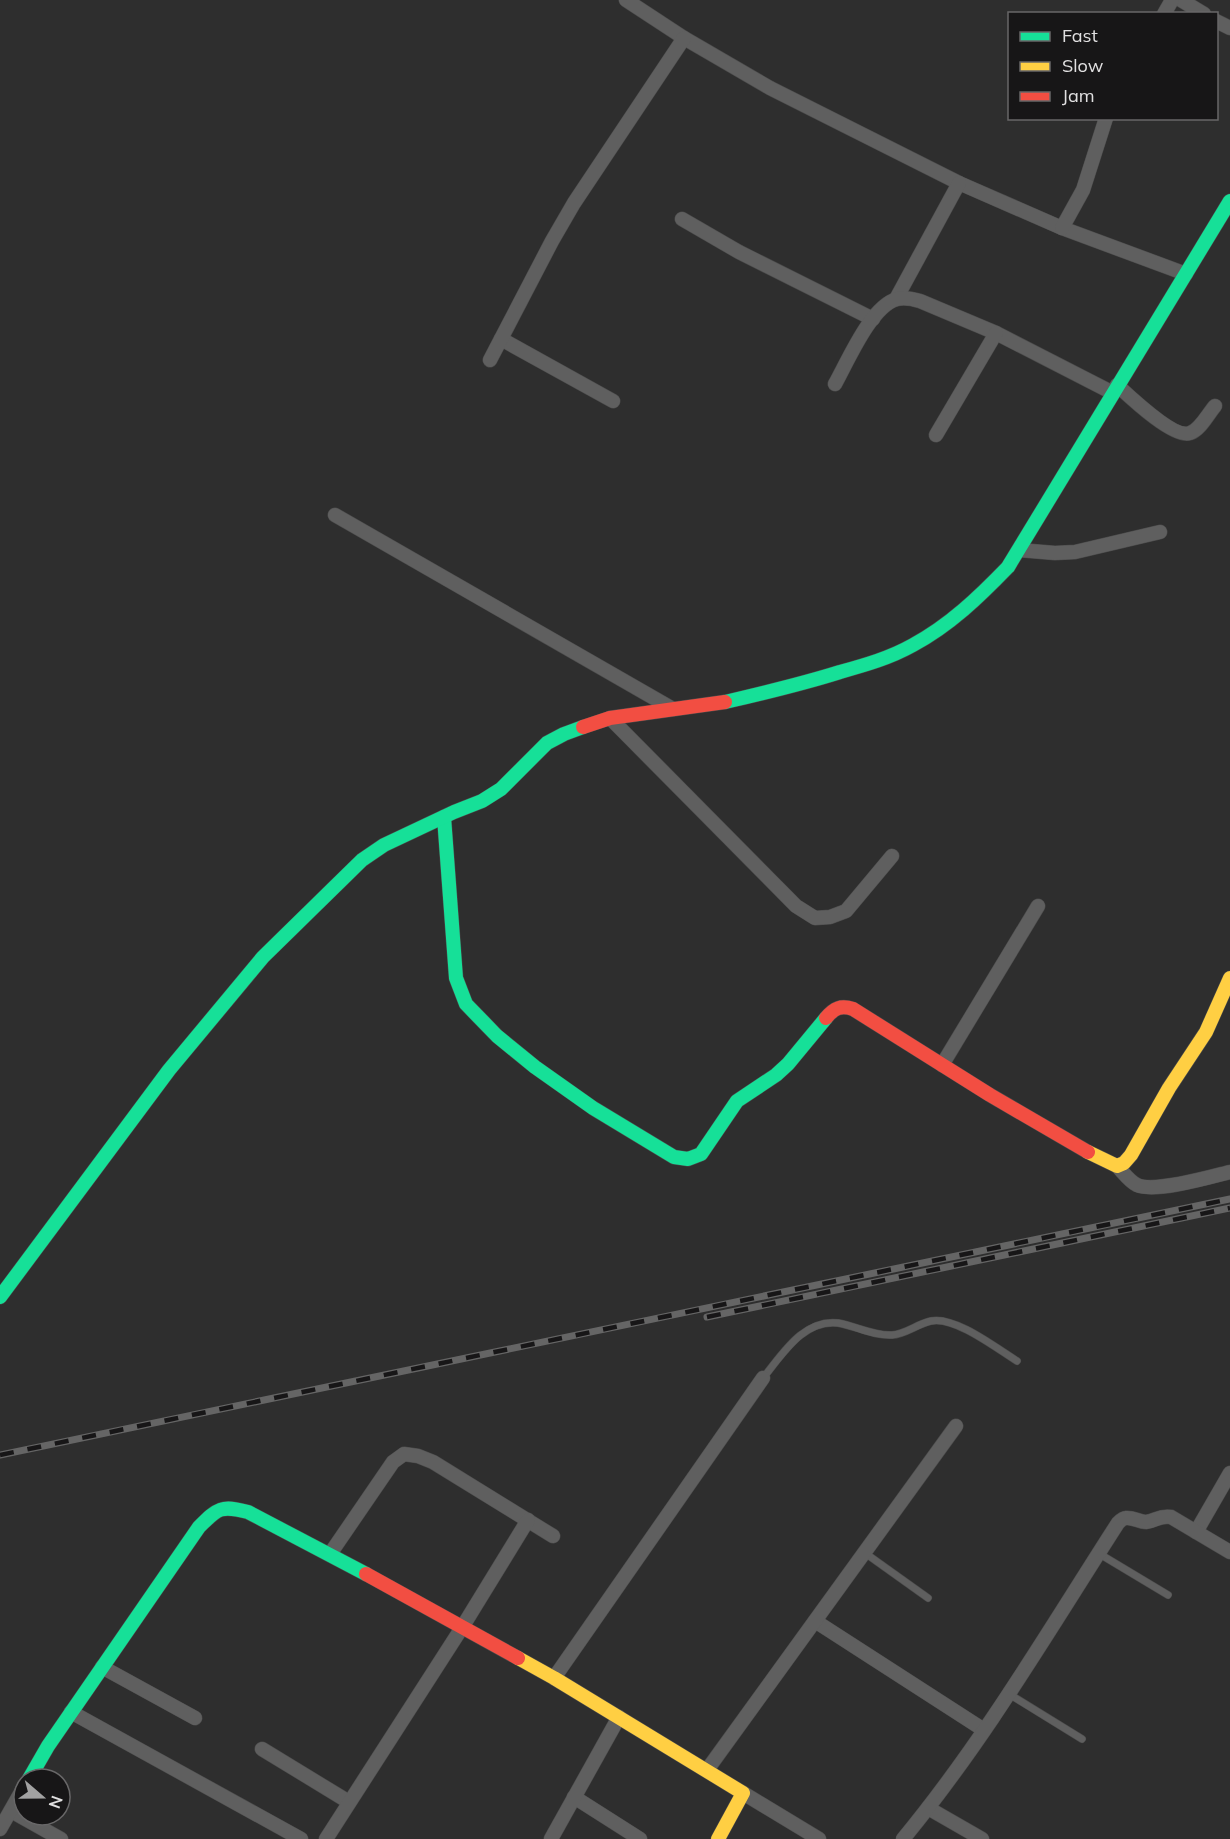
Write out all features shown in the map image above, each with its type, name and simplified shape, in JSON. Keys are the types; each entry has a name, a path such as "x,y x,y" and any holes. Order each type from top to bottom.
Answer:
{"street":[{"path":"626,0 684,38 770,88 960,183 1062,228 1186,274"},
{"path":"1181,0 1201,12"},
{"path":"490,360 574,203 684,38"},
{"path":"1062,228 1083,190 1105,120"},
{"path":"896,299 960,183"},
{"path":"0,1297 169,1070 263,957 362,860 384,845 482,801 501,789 547,743 564,734 610,718 712,704 784,689 871,663 912,646 941,628 972,604 1008,567 1019,550 1230,201"},
{"path":"682,219 740,252 873,319"},
{"path":"835,384 873,319 883,307 896,299 908,298 996,333 1115,389 1184,434 1196,429 1215,406"},
{"path":"936,435 996,333"},
{"path":"501,339 614,400"},
{"path":"335,514 673,709"},
{"path":"1019,550 1075,552 1160,532"},
{"path":"610,718 796,906 815,918 830,917 846,911 892,856"},
{"path":"444,817 456,978 466,1004 497,1036 544,1074 593,1108 674,1157 692,1160 701,1154 737,1101 776,1075 836,1007 843,1006 853,1009 1062,1138 1117,1166 1135,1184 1146,1188 1160,1187 1230,1172"},
{"path":"942,1065 1038,906"},
{"path":"1117,1166 1124,1163 1131,1155 1206,1032 1230,978"},
{"path":"554,1678 763,1378"},
{"path":"707,1770 956,1426"},
{"path":"330,1554 393,1462 404,1454 433,1462 553,1536"},
{"path":"1196,1532 1230,1473"},
{"path":"36,1767 71,1712 199,1527 212,1514 229,1506 248,1512 330,1554 463,1626 554,1678 819,1839"},
{"path":"903,1839 928,1808 1009,1694 1118,1523 1124,1518 1149,1522 1157,1517 1171,1517 1230,1552"},
{"path":"326,1839 528,1521"},
{"path":"816,1621 984,1730"},
{"path":"102,1667 195,1718"},
{"path":"71,1712 301,1839"},
{"path":"551,1839 619,1717"},
{"path":"262,1749 349,1802"},
{"path":"718,1839 743,1793"},
{"path":"574,1797 640,1839"},
{"path":"928,1808 982,1839"},
{"path":"0,1829 11,1811 61,1839"},
{"path":"333,1839 339,1819"}],"lane":[{"path":"763,1378 801,1334 823,1324 837,1323 892,1335 929,1321 942,1320 956,1324 1017,1361"},
{"path":"865,1553 928,1598"},
{"path":"1098,1553 1168,1595"},
{"path":"1009,1694 1082,1739"}],"railway":[{"path":"0,1455 1230,1199"},
{"path":"707,1317 1230,1208"}],"traffic: fast":[{"path":"725,702 769,692 895,654 939,629 997,578 1008,567 1230,201"},
{"path":"0,1297 169,1070 263,957 362,860 384,845 482,801 501,789 547,743 583,727"},
{"path":"444,817 456,978 466,1004 497,1036 535,1067 593,1108 674,1157 688,1159 701,1154 737,1101 776,1075 788,1064 826,1018"},
{"path":"36,1767 48,1746 199,1527 216,1512 226,1509 248,1512 366,1574"}],"traffic: slow":[{"path":"1088,1152 1117,1166 1124,1163 1131,1155 1169,1088 1206,1032 1230,978"},
{"path":"518,1658 743,1793 718,1839"}],"traffic: jam":[{"path":"583,727 610,718 725,702"},
{"path":"826,1018 838,1008 853,1009 990,1095 1088,1152"},
{"path":"366,1574 518,1658"}]}
